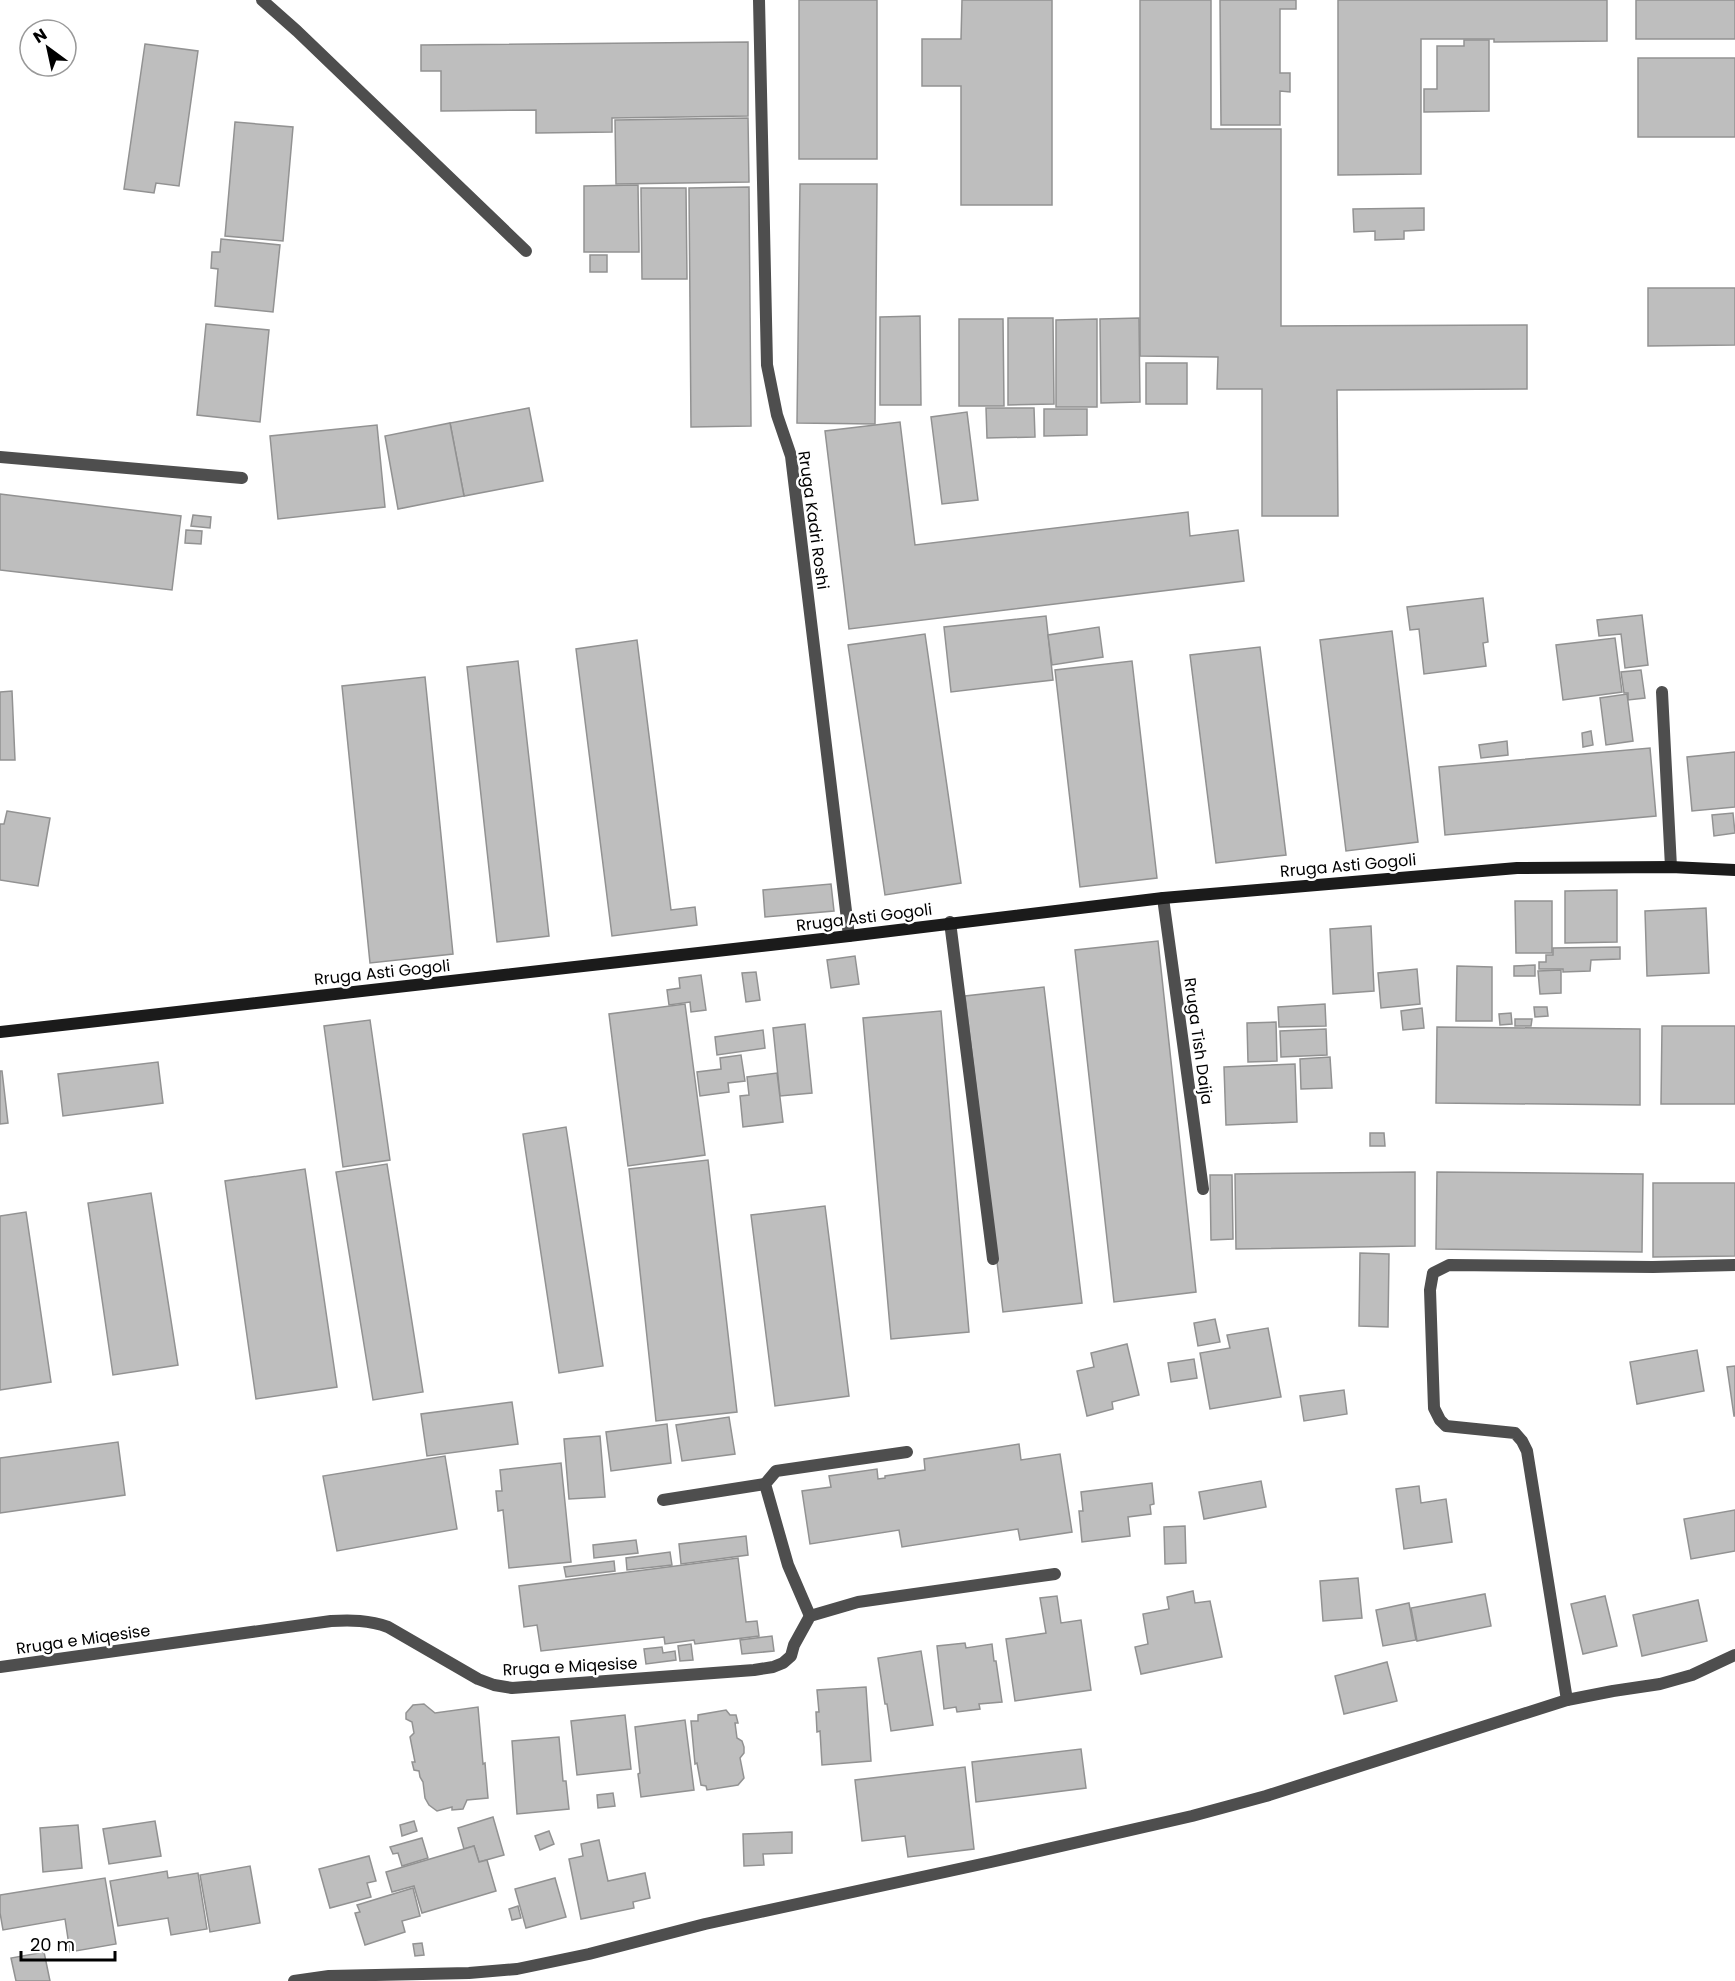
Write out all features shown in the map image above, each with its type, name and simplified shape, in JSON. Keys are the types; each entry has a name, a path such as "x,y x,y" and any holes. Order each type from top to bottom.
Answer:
{"street":[{"path":"262,0 526,251"},
{"name":"Rruga Kadri Roshi","path":"759,0 767,365 777,415 791,456 849,936"},
{"path":"0,457 242,478"},
{"path":"1662,692 1671,867"},
{"name":"Rruga Asti Gogoli","path":"0,1032 849,936 1163,898 1517,868 1671,867 1735,870"},
{"name":"Rruga Tish Daija","path":"1163,898 1203,1189"},
{"path":"950,922 993,1259"},
{"path":"1567,1700 1527,1451 1515,1433 1446,1426 1434,1408 1430,1290 1433,1274 1449,1265 1653,1267 1735,1265"},
{"path":"663,1500 765,1484 776,1471 907,1452"},
{"path":"765,1484 788,1565 810,1616 858,1602 1055,1574"},
{"name":"Rruga e Miqesise","path":"0,1667 320,1622 358,1620 376,1622 478,1679 494,1685 512,1688 545,1687 773,1667 791,1656 794,1645 810,1616"},
{"path":"294,1981 329,1976 518,1969 589,1954 705,1924 1192,1816 1266,1796 1567,1700 1613,1690 1660,1684 1692,1675 1735,1655"}],"building":[{"path":"799,0 877,0 877,159 799,159"},
{"path":"962,0 1052,0 1052,205 961,205 961,86 922,86 922,39 961,39"},
{"path":"1140,0 1211,0 1211,129 1281,129 1281,326 1527,325 1527,389 1337,390 1338,516 1262,516 1262,389 1217,389 1218,357 1140,356"},
{"path":"1220,0 1296,0 1296,9 1280,9 1280,73 1290,73 1290,92 1280,91 1280,125 1221,125"},
{"path":"1338,0 1607,0 1607,41 1494,42 1494,39 1421,39 1421,174 1338,175"},
{"path":"1636,0 1735,0 1735,39 1636,39"},
{"path":"1464,40 1489,40 1489,111 1424,112 1424,89 1437,89 1437,46 1464,46"},
{"path":"748,42 748,116 612,118 612,132 536,133 536,110 441,111 441,71 421,71 421,45"},
{"path":"145,44 198,51 179,186 156,183 154,193 124,189"},
{"path":"1638,58 1735,58 1735,137 1638,137"},
{"path":"748,118 749,182 616,184 615,120"},
{"path":"235,122 293,127 283,241 225,236"},
{"path":"800,184 877,184 875,424 797,423"},
{"path":"638,185 639,252 584,252 584,186"},
{"path":"749,187 751,426 691,427 689,188"},
{"path":"641,188 686,188 687,279 642,279"},
{"path":"1424,208 1424,230 1404,231 1404,239 1375,240 1375,231 1354,232 1353,209"},
{"path":"221,239 280,245 273,312 215,306 218,269 211,268 212,252 220,252"},
{"path":"590,255 607,255 607,272 590,272"},
{"path":"1648,288 1735,288 1735,345 1648,346"},
{"path":"920,316 921,405 880,405 880,317"},
{"path":"1008,318 1053,318 1054,404 1008,405"},
{"path":"1139,318 1140,402 1101,403 1100,319"},
{"path":"959,319 1003,319 1004,406 959,406"},
{"path":"1097,319 1097,407 1056,407 1056,320"},
{"path":"206,324 269,330 260,422 197,415"},
{"path":"1146,363 1187,363 1187,404 1146,404"},
{"path":"529,408 543,481 464,496 450,423"},
{"path":"986,408 1034,408 1035,437 987,438"},
{"path":"1044,409 1087,409 1087,435 1044,436"},
{"path":"967,412 978,500 942,504 931,417"},
{"path":"900,422 915,545 1188,512 1190,536 1238,530 1244,581 849,629 825,431"},
{"path":"450,423 464,496 398,509 385,436"},
{"path":"377,425 385,507 278,519 270,436"},
{"path":"0,494 181,516 172,590 0,570"},
{"path":"193,515 211,517 210,528 191,526"},
{"path":"186,530 202,531 201,544 185,543"},
{"path":"1483,598 1488,642 1483,643 1486,666 1424,674 1419,629 1410,630 1407,607"},
{"path":"1642,615 1648,665 1625,668 1621,634 1599,636 1597,620"},
{"path":"1046,616 1053,680 951,692 944,627"},
{"path":"1099,627 1103,657 1052,665 1048,635"},
{"path":"1392,631 1418,842 1346,851 1320,640"},
{"path":"925,634 961,883 885,895 848,645"},
{"path":"1615,638 1622,692 1563,700 1556,645"},
{"path":"637,640 671,910 695,907 697,925 612,936 576,649"},
{"path":"1260,647 1286,855 1216,863 1190,655"},
{"path":"518,661 549,936 497,942 467,667"},
{"path":"1132,661 1157,878 1080,887 1055,670"},
{"path":"1641,670 1645,698 1628,700 1628,693 1624,693 1621,672"},
{"path":"425,677 453,954 370,963 342,686"},
{"path":"12,691 15,760 0,760 0,692"},
{"path":"1627,694 1633,741 1606,745 1600,698"},
{"path":"1591,731 1593,745 1583,747 1582,733"},
{"path":"1507,741 1508,755 1481,758 1479,745"},
{"path":"1650,748 1656,816 1445,835 1439,767"},
{"path":"1735,752 1735,807 1692,811 1687,757"},
{"path":"7,811 50,818 38,886 0,880 0,824 4,824"},
{"path":"1733,813 1735,833 1714,836 1712,815"},
{"path":"831,884 834,911 765,917 763,890"},
{"path":"1617,890 1617,942 1565,943 1565,891"},
{"path":"1515,901 1552,901 1552,953 1516,953"},
{"path":"1706,908 1709,973 1647,976 1645,911"},
{"path":"1371,926 1374,991 1333,994 1330,929"},
{"path":"1158,941 1196,1292 1114,1302 1075,950"},
{"path":"1620,947 1620,959 1591,960 1590,971 1563,972 1563,969 1539,969 1539,962 1546,962 1546,955 1553,955 1553,948"},
{"path":"855,956 859,984 831,988 827,960"},
{"path":"1535,965 1535,976 1514,976 1514,966"},
{"path":"1457,966 1492,967 1492,1021 1456,1021"},
{"path":"1417,969 1420,1004 1381,1008 1378,973"},
{"path":"1561,970 1561,993 1540,994 1538,971"},
{"path":"756,972 760,1000 746,1002 742,973"},
{"path":"701,975 706,1010 691,1012 690,1002 669,1005 667,990 680,988 679,978"},
{"path":"1044,987 1082,1303 1003,1312 965,996"},
{"path":"685,1004 705,1155 628,1166 609,1014"},
{"path":"1325,1004 1326,1026 1279,1027 1278,1007"},
{"path":"1534,1007 1547,1007 1548,1016 1535,1017"},
{"path":"1422,1008 1424,1028 1403,1030 1401,1011"},
{"path":"941,1011 969,1332 891,1339 863,1018"},
{"path":"1511,1013 1512,1024 1500,1025 1499,1014"},
{"path":"1515,1019 1532,1019 1531,1026 1515,1026"},
{"path":"370,1020 390,1160 343,1167 324,1026"},
{"path":"1276,1022 1277,1061 1248,1062 1247,1023"},
{"path":"805,1024 812,1093 780,1096 773,1028"},
{"path":"1662,1026 1735,1026 1735,1104 1661,1104"},
{"path":"1437,1027 1640,1029 1640,1105 1436,1103"},
{"path":"1326,1029 1327,1055 1281,1057 1280,1031"},
{"path":"763,1030 765,1048 717,1055 715,1037"},
{"path":"741,1055 745,1081 728,1083 729,1092 700,1096 697,1072 721,1069 720,1058"},
{"path":"1330,1057 1332,1088 1301,1089 1300,1059"},
{"path":"158,1062 163,1103 63,1116 58,1074"},
{"path":"1295,1064 1297,1122 1226,1125 1224,1067"},
{"path":"0,1071 2,1071 8,1123 0,1124"},
{"path":"777,1073 783,1122 743,1127 740,1096 749,1095 747,1077"},
{"path":"566,1127 603,1366 559,1373 523,1134"},
{"path":"1370,1133 1384,1133 1385,1146 1370,1146"},
{"path":"708,1160 737,1412 656,1421 629,1169"},
{"path":"387,1164 423,1392 373,1400 336,1172"},
{"path":"305,1169 337,1387 256,1399 225,1181"},
{"path":"1415,1172 1415,1246 1236,1249 1235,1174"},
{"path":"1437,1172 1643,1174 1642,1252 1436,1249"},
{"path":"1210,1175 1232,1175 1233,1239 1211,1240"},
{"path":"1653,1183 1735,1183 1735,1256 1653,1257"},
{"path":"151,1193 178,1365 113,1375 88,1203"},
{"path":"825,1206 849,1396 775,1406 751,1215"},
{"path":"26,1212 51,1382 0,1390 0,1216"},
{"path":"1360,1253 1389,1254 1388,1327 1359,1326"},
{"path":"1215,1319 1220,1342 1198,1346 1194,1323"},
{"path":"1268,1328 1281,1397 1210,1409 1200,1353 1230,1348 1227,1335"},
{"path":"1127,1344 1139,1395 1112,1402 1113,1409 1087,1416 1077,1371 1094,1367 1091,1353"},
{"path":"1697,1350 1704,1391 1637,1404 1630,1362"},
{"path":"1194,1359 1197,1378 1171,1382 1168,1363"},
{"path":"1735,1366 1735,1416 1734,1416 1727,1367"},
{"path":"1344,1390 1347,1414 1304,1421 1300,1396"},
{"path":"512,1402 518,1444 427,1456 421,1414"},
{"path":"729,1417 735,1454 682,1461 676,1425"},
{"path":"667,1424 671,1463 611,1471 606,1432"},
{"path":"600,1436 605,1497 569,1499 564,1439"},
{"path":"118,1442 125,1495 0,1513 0,1458"},
{"path":"1019,1444 1021,1460 1060,1454 1072,1532 1020,1540 1018,1529 902,1547 899,1530 810,1544 802,1491 831,1487 829,1476 877,1469 878,1479 885,1478 885,1476 925,1470 924,1459"},
{"path":"445,1456 457,1529 337,1551 323,1476"},
{"path":"561,1463 571,1562 509,1568 503,1510 498,1511 496,1491 502,1491 500,1470"},
{"path":"1261,1481 1266,1507 1204,1519 1199,1492"},
{"path":"1152,1483 1154,1504 1150,1505 1151,1514 1128,1517 1130,1536 1082,1542 1079,1511 1083,1511 1081,1492"},
{"path":"1419,1486 1421,1503 1446,1499 1452,1542 1404,1549 1396,1489"},
{"path":"1735,1510 1735,1551 1691,1559 1684,1519"},
{"path":"1185,1526 1186,1563 1165,1564 1164,1527"},
{"path":"746,1536 748,1555 681,1564 679,1544"},
{"path":"636,1540 638,1553 594,1558 593,1545"},
{"path":"670,1552 672,1565 627,1570 626,1558"},
{"path":"738,1558 746,1622 757,1621 759,1636 695,1644 694,1640 665,1644 664,1637 541,1651 537,1625 524,1627 519,1586"},
{"path":"614,1561 615,1571 566,1577 564,1567"},
{"path":"1358,1578 1362,1618 1323,1621 1320,1581"},
{"path":"1193,1591 1195,1603 1210,1601 1222,1657 1141,1674 1135,1647 1148,1644 1143,1614 1169,1609 1167,1597"},
{"path":"1485,1594 1491,1626 1417,1641 1411,1608"},
{"path":"1057,1596 1061,1623 1081,1620 1091,1690 1015,1701 1006,1639 1046,1633 1040,1598"},
{"path":"1605,1596 1617,1646 1583,1654 1571,1604"},
{"path":"1698,1600 1707,1641 1642,1656 1633,1615"},
{"path":"1409,1603 1416,1640 1383,1646 1376,1610"},
{"path":"772,1636 774,1651 742,1654 740,1640"},
{"path":"965,1643 966,1648 992,1644 1002,1702 979,1704 980,1709 957,1712 956,1707 944,1709 937,1646"},
{"path":"691,1644 693,1660 680,1661 678,1646"},
{"path":"662,1647 663,1653 675,1651 676,1660 646,1664 644,1649"},
{"path":"921,1651 933,1725 891,1731 878,1658"},
{"path":"1387,1662 1397,1701 1344,1714 1335,1676"},
{"path":"866,1687 871,1761 822,1765 820,1731 817,1732 816,1712 819,1712 817,1690"},
{"path":"424,1704 435,1713 478,1707 488,1798 467,1800 463,1809 452,1810 452,1807 437,1811 429,1805 425,1798 419,1771 414,1770 412,1762 415,1762 410,1737 414,1733 412,1722 406,1719 406,1713 413,1705"},
{"path":"726,1710 730,1715 736,1715 737,1738 742,1741 744,1747 744,1753 740,1758 744,1778 738,1785 707,1790 706,1786 701,1785 697,1763 695,1764 691,1721 698,1721 698,1715"},
{"path":"625,1715 631,1769 577,1775 571,1721"},
{"path":"685,1720 694,1790 641,1797 635,1727"},
{"path":"559,1737 563,1781 566,1781 569,1809 517,1814 512,1741"},
{"path":"1081,1749 1086,1788 976,1802 972,1762"},
{"path":"965,1767 974,1849 908,1857 905,1836 862,1841 855,1780"},
{"path":"613,1793 615,1806 598,1808 597,1795"},
{"path":"493,1817 504,1855 479,1862 474,1846 464,1849 458,1828"},
{"path":"155,1821 161,1856 109,1864 103,1829"},
{"path":"414,1821 417,1831 402,1836 400,1825"},
{"path":"78,1825 82,1868 43,1872 40,1828"},
{"path":"549,1831 554,1844 540,1850 535,1836"},
{"path":"792,1832 792,1853 763,1854 764,1865 744,1866 743,1834"},
{"path":"422,1838 428,1858 402,1866 398,1853 393,1854 390,1847"},
{"path":"599,1840 608,1881 645,1873 650,1898 633,1902 634,1908 581,1919 569,1859 583,1856 581,1844"},
{"path":"474,1846 479,1862 487,1860 496,1891 422,1913 414,1886 392,1892 386,1872"},
{"path":"369,1856 376,1881 367,1883 371,1897 330,1908 319,1869"},
{"path":"250,1866 260,1923 210,1932 200,1875"},
{"path":"167,1871 168,1878 198,1873 207,1929 171,1935 168,1918 118,1926 110,1881"},
{"path":"105,1878 116,1944 70,1952 65,1919 3,1930 0,1895"},
{"path":"555,1878 566,1917 526,1928 515,1889"},
{"path":"413,1888 420,1916 402,1921 405,1932 365,1945 355,1913 360,1912 357,1905"},
{"path":"518,1906 521,1918 512,1920 509,1909"},
{"path":"422,1943 424,1955 415,1956 413,1944"},
{"path":"44,1952 50,1981 16,1981 11,1958"}]}
